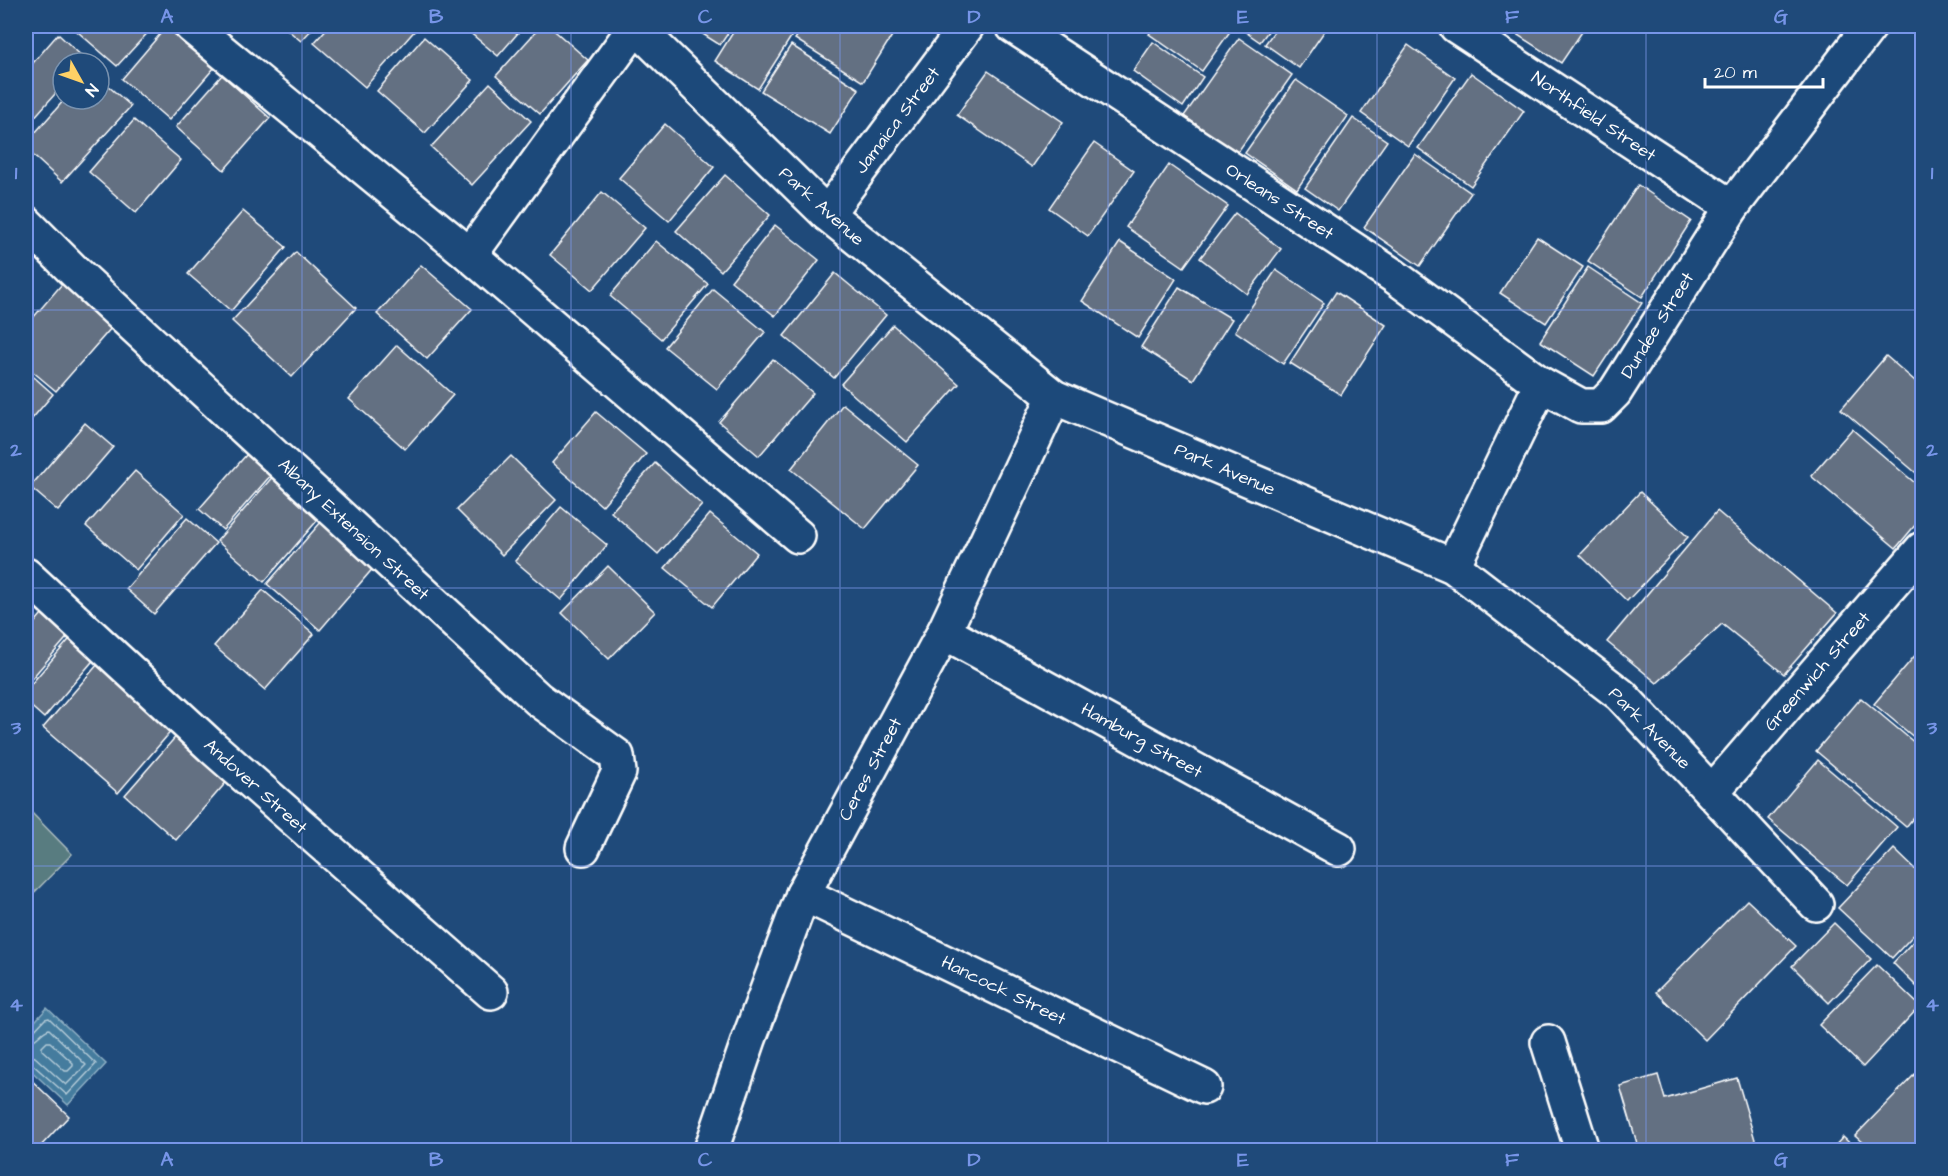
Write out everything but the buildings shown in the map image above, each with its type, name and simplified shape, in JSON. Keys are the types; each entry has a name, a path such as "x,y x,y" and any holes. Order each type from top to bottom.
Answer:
{"street":[{"path":"191,26 470,255 798,536"},
{"path":"470,255 636,26"},
{"name":"Park Avenue","path":"636,26 827,214 1054,397 1454,566 1621,695 1816,904"},
{"name":"Jamaica Street","path":"827,214 967,26"},
{"name":"Orleans Street","path":"1013,26 1394,276 1541,384"},
{"name":"Northfield Street","path":"1456,26 1732,207"},
{"name":"Dundee Street","path":"1541,384 1581,406 1601,406 1615,392 1732,207 1870,26"},
{"name":"Albany Extension Street","path":"26,223 73,270 538,699 617,756 619,772 583,848"},
{"path":"1454,566 1541,384"},
{"name":"Ceres Street","path":"711,1150 803,894 944,632 1054,397"},
{"name":"Greenwich Street","path":"1712,792 1923,549"},
{"name":"Andover Street","path":"26,575 212,747 491,992"},
{"name":"Hamburg Street","path":"944,632 1340,849"},
{"name":"Hancock Street","path":"803,894 1204,1087"},
{"path":"1548,1042 1582,1150"}],"green space":[{"path":"26,807 72,854 26,901"}],"water":[{"path":"47,1008 106,1064 68,1105 26,1066 26,1031"}]}
